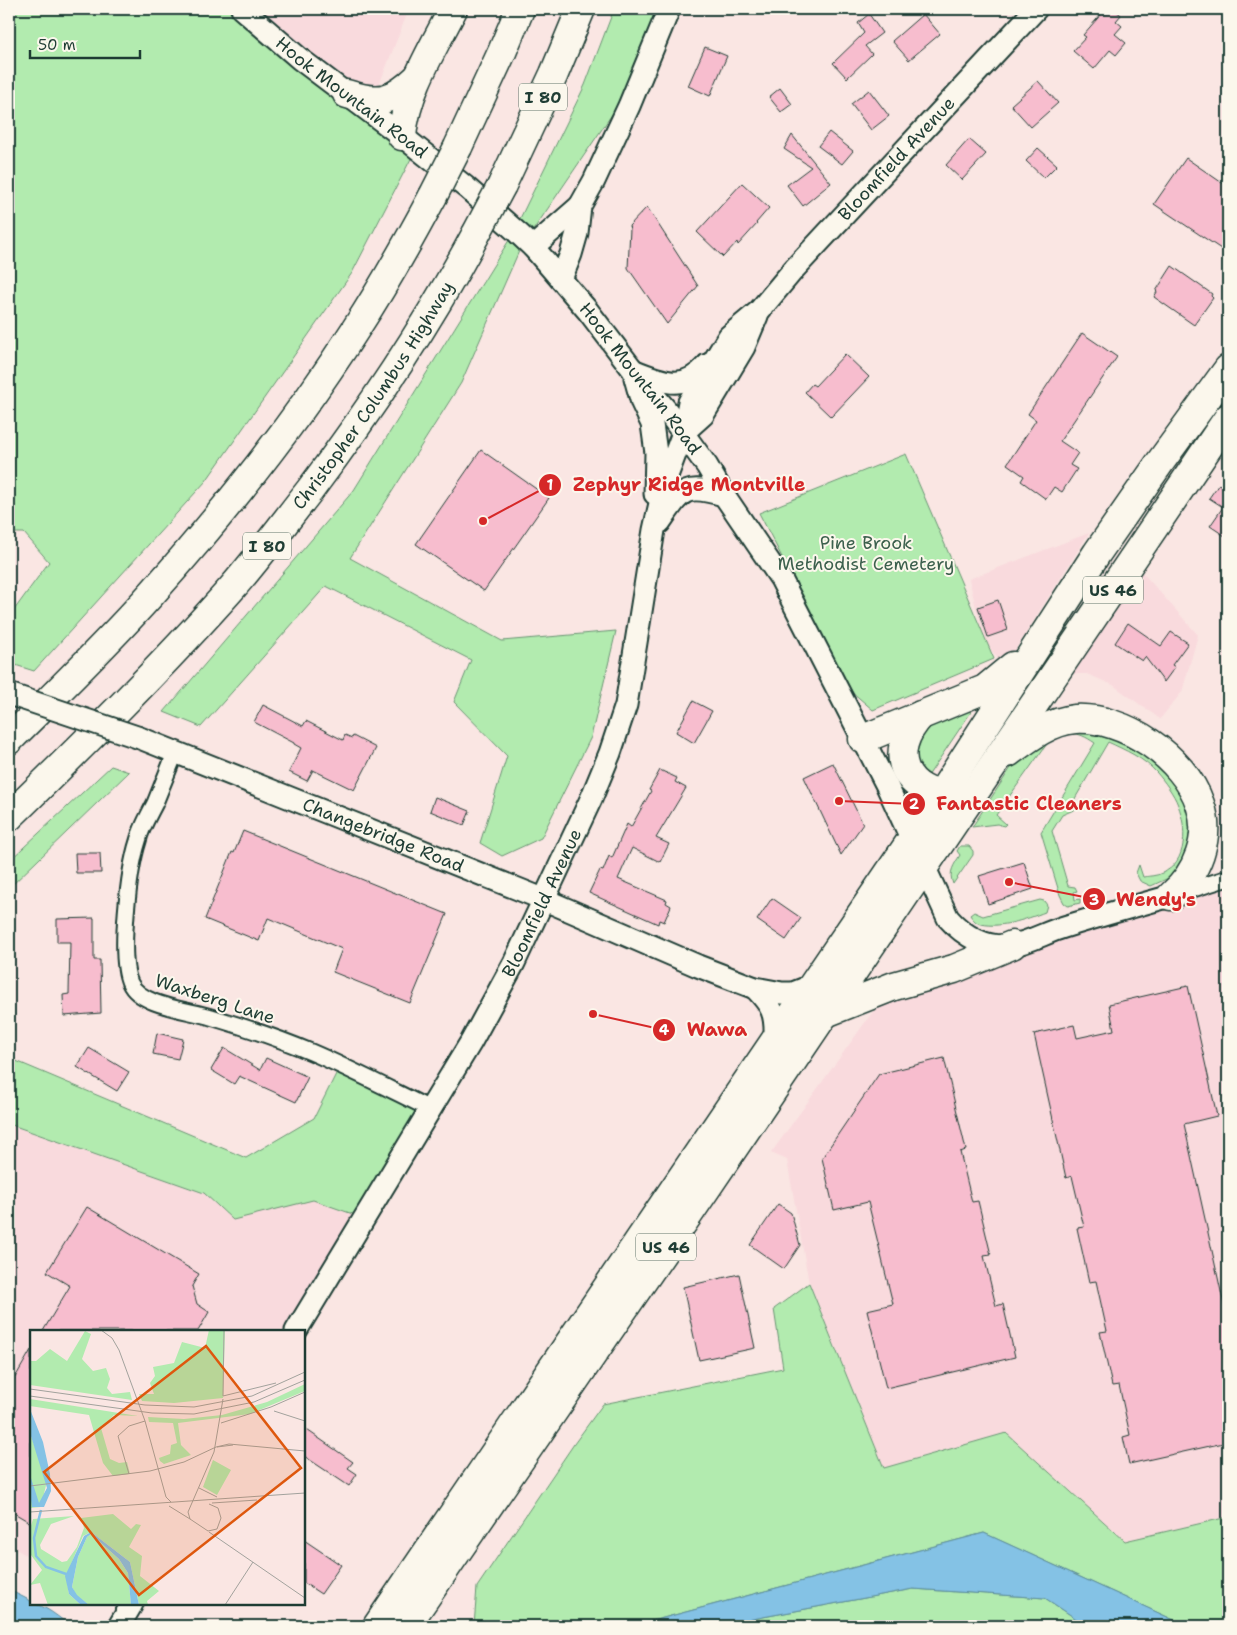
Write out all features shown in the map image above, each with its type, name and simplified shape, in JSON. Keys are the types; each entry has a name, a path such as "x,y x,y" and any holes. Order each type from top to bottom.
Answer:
{"highway":[{"path":"402,136 403,122 417,78 453,9"},
{"path":"9,740 154,591 261,463 320,382 355,330 433,196 481,99 520,9"},
{"name":"Christopher Columbus Highway","path":"9,817 157,669 233,586 270,542 338,453 402,360 432,312 476,234 502,185 554,74 581,9"},
{"path":"347,94 374,101 386,100 403,91 417,78"},
{"name":"US 46","path":"377,1626 912,839 1040,639 1137,495 1228,369"},
{"name":"US 46","path":"406,1626 696,1203 1228,418"},
{"path":"863,738 985,688 1001,677 1040,639"},
{"path":"921,715 912,726 902,749 906,769 911,778 923,789 938,796 970,799"},
{"path":"996,761 1048,727 1075,719 1095,719 1123,728 1157,748 1185,778 1197,797 1204,826 1197,862 1188,880 1171,896"},
{"path":"823,1014 894,986 954,969 1012,945"}],"main road":[{"name":"Hook Mountain Road","path":"242,9 300,59 467,188 533,247 588,311 707,466 724,495 781,578 863,738 948,918 966,936 979,942 1012,945"},
{"path":"533,247 580,206 594,181 629,106 669,9"},
{"name":"Bloomfield Avenue","path":"297,1330 471,1042 514,963 591,799 610,753 626,705 654,530 665,481 683,433 689,402 730,336 759,311 795,268 1036,9"},
{"path":"561,279 577,232 580,206"},
{"name":"Bloomfield Avenue","path":"683,433 704,415 744,347 759,311"},
{"path":"633,370 661,381 681,383 699,374 724,344"},
{"path":"633,370 642,403 652,424 656,453 654,530"},
{"path":"654,530 674,501 684,493 694,488 724,495"},
{"name":"Changebridge Road","path":"9,694 176,751 543,899 698,966 755,988 782,994 793,993 811,986"},
{"path":"1012,945 1062,928 1171,896"},
{"name":"Changebridge Road","path":"755,988 771,1006 774,1015 775,1038"},
{"path":"119,1626 131,1605"}],"street":[{"name":"Waxberg Lane","path":"176,751 138,840 131,871 125,923 125,952 127,974 135,992 162,1005 202,1014 241,1026 295,1046 430,1108"},
{"path":"1171,896 1228,878"}],"shaded area":[{"path":"249,9 409,9 370,108"},
{"path":"1089,533 1015,650 1002,664 984,641 969,579"},
{"path":"1141,571 1198,635 1182,692 1160,719 1113,685 1087,674 1071,674"},
{"path":"1228,874 1228,1517 1125,1541 1006,1433 884,1468 809,1283 787,1160 771,1153 874,1010"},
{"path":"9,1124 204,1193 233,1220 313,1200 364,1218 297,1330 30,1330 30,1557 9,1545"}],"green space":[{"path":"9,9 249,9 417,147 352,273 206,481 34,671 9,663 9,617 49,562 24,533 9,533 9,22 13,19 9,14"},
{"path":"614,9 666,9 651,57 519,251 461,383 350,558 502,641 616,631 591,737 541,838 502,856 480,843 507,756 454,702 471,660 326,586 201,727 164,712 354,490 511,237 585,85"},
{"name":"Pine Brook Methodist Cemetery","path":"906,454 994,659 873,710 852,692 759,513"},
{"path":"969,707 971,712 926,779 917,768 916,733"},
{"path":"1089,727 1159,759 1190,806 1194,844 1175,875 1151,886 1140,881 1136,873 1139,865 1143,877 1160,874 1171,868 1177,861 1181,853 1184,834 1181,814 1171,792 1152,768 1134,755 1108,742 1073,802 1076,809 1062,815 1052,831 1068,886 1075,887 1077,891 1074,892 1075,900 1080,899 1080,903 1068,906 1060,895 1041,832 1095,743 1078,734 1068,734 1049,741 996,815 1006,824 1004,826 997,824 972,827 1022,751 1033,742"},
{"path":"111,766 129,772 9,888 9,861"},
{"path":"960,846 969,846 973,851 973,855 953,884 951,872 960,855 957,851"},
{"path":"1040,900 1044,901 1047,905 1045,912 1012,923 986,925 977,922 970,915 974,912 983,916"},
{"path":"9,1058 246,1158 314,1118 342,1062 433,1106 364,1218 313,1200 233,1220 204,1193 9,1124"},
{"path":"809,1283 884,1468 1006,1433 1125,1541 1228,1517 1228,1626 1187,1626 984,1533 633,1626 474,1626 477,1587 603,1404 783,1368 774,1309"},
{"path":"913,1589 1045,1598 1087,1626 715,1626"}],"water":[{"path":"984,1533 1187,1626 1087,1626 1045,1598 913,1589 715,1626 633,1626"},
{"path":"9,1590 30,1600 30,1605 42,1606 71,1626 9,1626"}],"building":[{"path":"1111,9 1114,9 1121,15 1116,21 1122,26 1115,34 1126,43 1116,55 1110,50 1094,69 1073,51 1086,37 1083,35 1104,11 1107,14"},
{"path":"869,14 882,33 865,46 872,54 847,78 833,63 864,33 858,23"},
{"path":"923,14 940,34 909,60 892,41"},
{"path":"705,47 727,56 710,96 688,86"},
{"path":"1038,81 1058,103 1031,127 1011,105"},
{"path":"780,88 792,104 781,112 769,97"},
{"path":"869,90 889,116 871,130 851,104"},
{"path":"829,132 853,151 842,164 818,146"},
{"path":"792,135 831,183 803,206 787,185 811,167 784,149"},
{"path":"969,139 986,154 962,180 946,165"},
{"path":"1038,148 1057,165 1044,178 1026,161"},
{"path":"1186,158 1228,187 1228,239 1221,249 1154,204"},
{"path":"742,183 769,208 738,245 737,242 723,257 697,232"},
{"path":"647,207 698,286 667,324 628,268 629,226"},
{"path":"1172,266 1212,294 1213,298 1194,325 1154,297"},
{"path":"1082,333 1117,357 1060,441 1078,453 1070,465 1077,469 1062,492 1054,487 1046,499 1021,481 1024,476 1007,464 1036,420 1028,414"},
{"path":"845,354 869,377 831,417 805,392 812,384 815,386"},
{"path":"481,450 549,498 484,591 416,544"},
{"path":"1219,484 1228,491 1228,538 1210,526 1223,507 1209,498"},
{"path":"998,600 1008,630 988,637 978,607"},
{"path":"1128,623 1161,646 1171,632 1188,643 1172,665 1175,667 1164,682 1145,657 1142,661 1115,643"},
{"path":"693,701 712,711 694,743 676,732"},
{"path":"263,705 303,726 306,721 343,740 345,735 352,738 353,736 376,748 354,790 313,770 307,781 289,772 301,748 254,722"},
{"path":"833,763 863,824 841,855 804,777"},
{"path":"660,770 677,778 675,782 686,788 656,838 669,844 660,862 632,848 618,879 667,900 666,903 671,906 664,922 659,920 658,924 589,893 600,870 603,871 609,856 612,858 627,824 631,827 651,791 649,790"},
{"path":"435,797 470,811 464,825 430,811"},
{"path":"243,831 447,914 410,1003 333,972 342,949 268,918 259,941 205,919 232,852 234,853"},
{"path":"75,853 100,853 101,873 76,873"},
{"path":"1024,862 1033,889 988,904 979,876"},
{"path":"772,898 801,918 786,940 757,920"},
{"path":"94,918 94,960 100,960 101,1013 64,1016 63,995 69,994 70,942 57,942 57,919"},
{"path":"1188,986 1217,1116 1184,1124 1228,1323 1228,1442 1129,1464 1123,1437 1130,1435 1119,1385 1112,1386 1100,1332 1107,1331 1096,1281 1089,1282 1077,1228 1084,1227 1072,1176 1066,1178 1034,1034 1074,1025 1077,1038 1114,1030 1109,1004"},
{"path":"157,1033 183,1039 178,1059 153,1054"},
{"path":"89,1048 129,1072 117,1091 77,1067"},
{"path":"224,1048 260,1070 266,1058 308,1077 296,1102 239,1076 234,1084 211,1070"},
{"path":"944,1058 966,1150 960,1152 972,1202 978,1201 991,1255 984,1256 996,1306 1003,1304 1015,1357 886,1388 867,1310 893,1304 868,1202 834,1210 822,1158 879,1074"},
{"path":"778,1204 791,1213 800,1245 784,1269 750,1245"},
{"path":"87,1207 199,1274 192,1286 197,1304 209,1312 199,1330 44,1330 70,1286 47,1272"},
{"path":"739,1274 755,1348 699,1360 683,1287"},
{"path":"30,1352 30,1522 9,1510 9,1388"},
{"path":"305,1429 353,1462 348,1468 357,1474 349,1486 305,1457"},
{"path":"305,1541 341,1565 321,1594 305,1584"}],"place":[{"name":"Zephyr Ridge Montville","path":"483,521"},
{"name":"Fantastic Cleaners","path":"839,801"},
{"name":"Wendy's","path":"1009,882"},
{"name":"Wawa","path":"593,1014"}]}
